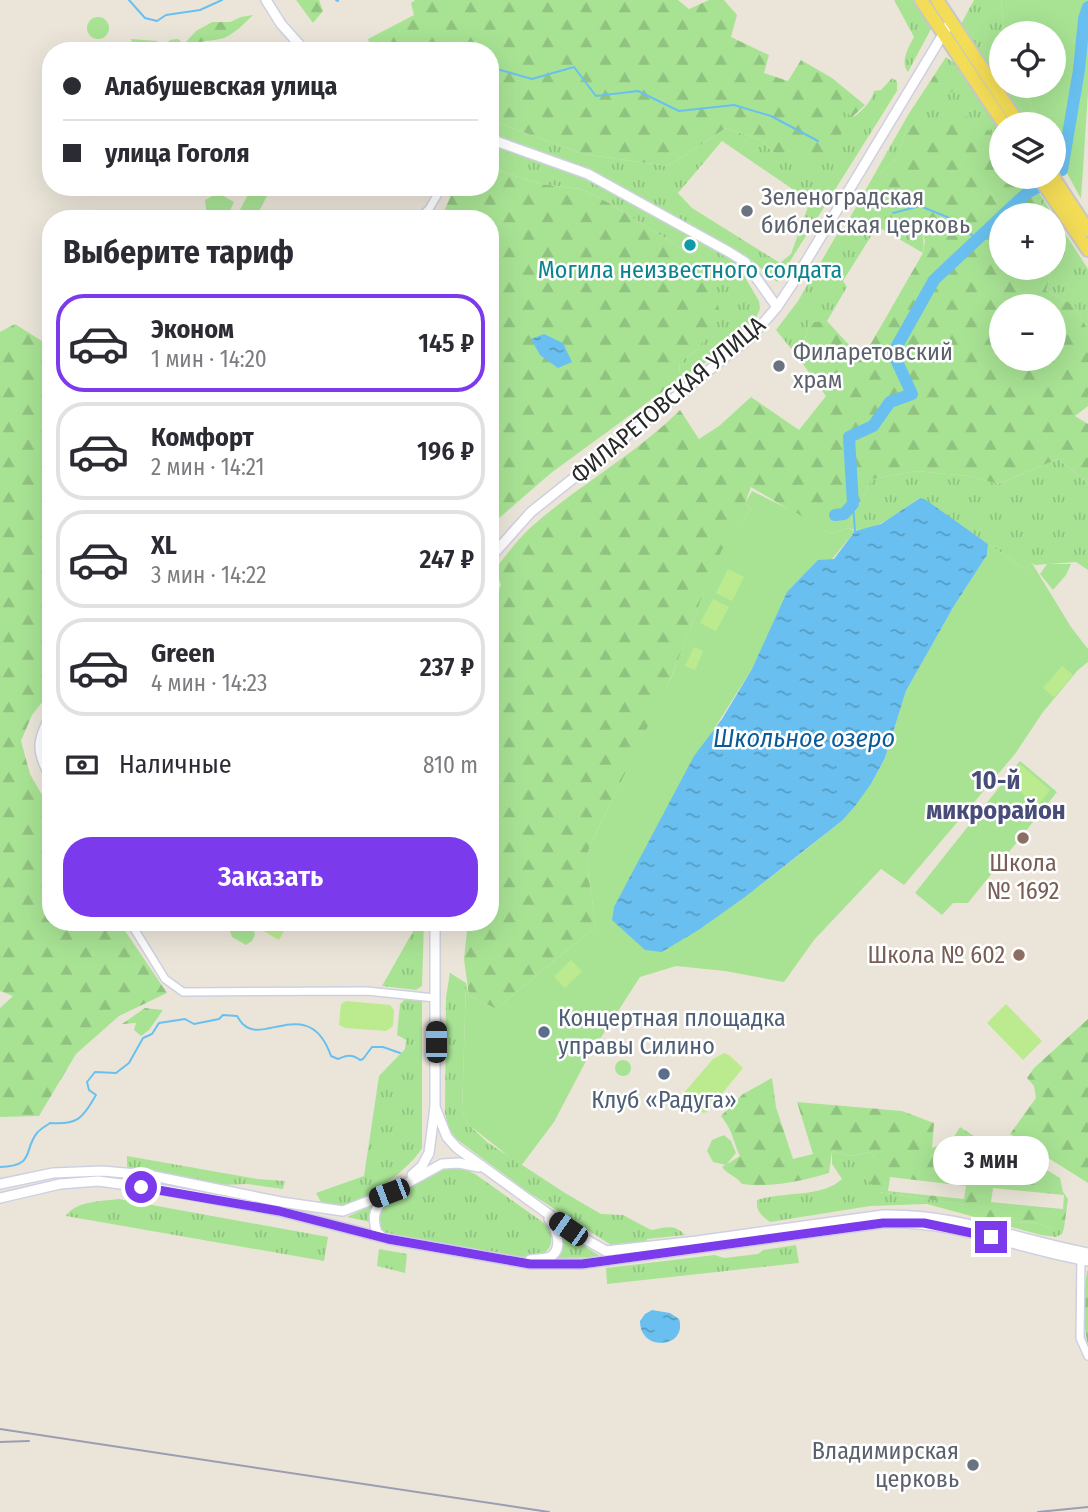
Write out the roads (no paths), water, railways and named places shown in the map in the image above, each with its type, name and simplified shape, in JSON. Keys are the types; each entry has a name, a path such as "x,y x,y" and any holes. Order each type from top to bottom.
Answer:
{"main road":[{"path":"922,0 937,8 955,27 1011,112"},
{"path":"937,8 943,33 996,112"},
{"path":"943,33 955,27"},
{"path":"1047,189 1088,250"},
{"path":"1061,189 1088,230"}],"street":[{"path":"266,0 297,42"},
{"path":"937,8 939,32 935,46 945,44 960,57"},
{"name":"ФИЛАРЕТОВСКАЯ УЛИЦА","path":"499,548 531,512 752,336 778,307 943,33"},
{"path":"499,142 588,174 745,262 778,307"},
{"path":"42,731 38,739 38,755 42,763"},
{"path":"136,931 166,979 183,992 367,992 435,998"},
{"path":"403,1184 422,1166 429,1153 435,1107 435,931"},
{"path":"435,1107 447,1137 481,1167 593,1245 606,1251 697,1241 883,1214 908,1214 947,1218 1085,1257"},
{"path":"4,1182 53,1173 102,1171 148,1175 293,1204 343,1210 389,1193 442,1164 459,1163 481,1167"},
{"path":"4,1197 60,1184 98,1181 279,1211 388,1239 551,1265 622,1259 883,1223 908,1222 944,1226 1085,1257"},
{"path":"388,1239 377,1233 372,1219 375,1208 389,1193"},
{"path":"518,1261 547,1258 558,1245 557,1233 543,1211"},
{"path":"1085,1257 1080,1338 1088,1356"}],"water":[{"path":"544,334 563,343 572,362 558,368 540,355 531,339"},
{"name":"Школьное озеро","path":"920,498 988,544 987,555 954,606 906,691 885,758 871,784 843,820 745,897 662,952 645,950 612,920 614,907 694,756 722,719 752,669 787,592 818,560 834,559 855,531 881,524"},
{"path":"652,1310 670,1313 679,1319 680,1329 671,1341 655,1342 647,1338 642,1331 640,1321"}],"waterway":[{"path":"129,0 145,18 157,21 166,15 200,10 222,0"},
{"path":"1066,146 1088,7"},
{"path":"499,70 532,79 574,67 596,96 638,91 679,111 734,105 771,116 818,141"},
{"path":"1016,203 1034,189"},
{"path":"893,213 920,206 957,221 977,240"},
{"path":"835,515 844,514 853,504 849,437 873,426 890,402 912,394 893,353 934,280 989,228"},
{"path":"853,504 855,531"},
{"path":"0,1167 19,1164 24,1160 37,1133 50,1123 67,1123 79,1118 96,1095 89,1090 87,1082 95,1072 116,1073 129,1063 143,1038 152,1034 159,1023 185,1019 194,1024 219,1019 223,1015 237,1016 243,1024 253,1029 300,1024 311,1028 322,1038 331,1056 338,1059 349,1056 363,1059 372,1047 383,1047 400,1053"}],"railway":[{"path":"0,1429 549,1512"},
{"path":"0,1442 29,1441"},
{"path":"1038,1512 1088,1507"}],"place":[{"name":"Зеленоградская библейская церковь","path":"747,211"},
{"name":"Могила неизвестного солдата","path":"690,245"},
{"name":"Филаретовский храм","path":"779,366"},
{"name":"Школа № 1692","path":"1023,838"},
{"name":"Школа № 602","path":"1019,955"},
{"name":"Концертная площадка управы Силино","path":"544,1032"},
{"name":"Клуб «Радуга»","path":"664,1074"},
{"name":"Владимирская церковь","path":"973,1465"}],"district":[{"name":"10-й микрорайон","path":"996,795"}]}
